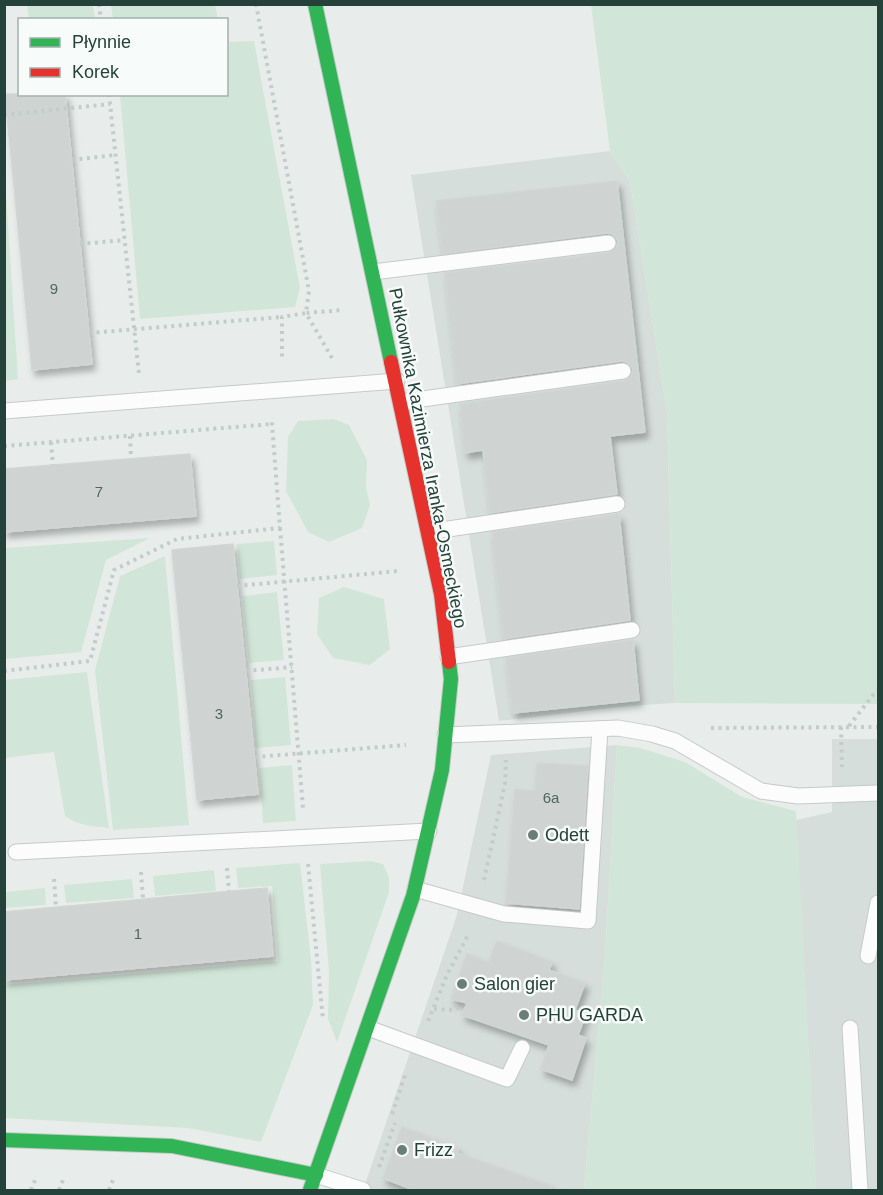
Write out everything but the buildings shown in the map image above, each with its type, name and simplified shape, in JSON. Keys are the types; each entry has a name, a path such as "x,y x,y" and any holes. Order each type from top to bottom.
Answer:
{"street":[{"name":"Pułkownika Kazimierza Iranka-Osmeckiego","path":"310,1191 415,889 442,770 451,679 436,568 315,4"},
{"path":"4,1140 172,1146 316,1175"}],"lane":[{"path":"373,272 608,243"},
{"path":"401,402 623,371"},
{"path":"4,411 396,381"},
{"path":"428,532 617,504"},
{"path":"448,657 632,630"},
{"path":"445,739 618,728 675,741 761,791 798,796 879,793"},
{"path":"415,889 504,914 588,921 600,729"},
{"path":"16,852 429,831"},
{"path":"868,956 879,903"},
{"path":"368,1028 507,1079 522,1048"},
{"path":"850,1028 860,1191"},
{"path":"316,1175 363,1191"}],"path":[{"path":"256,4 309,291 306,313 348,385"},
{"path":"109,96 142,401"},
{"path":"4,115 110,104"},
{"path":"72,160 115,155"},
{"path":"80,244 125,240"},
{"path":"88,333 380,307"},
{"path":"282,317 283,390 272,424 302,798"},
{"path":"4,446 272,424"},
{"path":"130,436 131,458"},
{"path":"51,442 53,465"},
{"path":"4,670 90,661 114,570 177,539 280,528"},
{"path":"237,586 436,568"},
{"path":"246,671 292,667"},
{"path":"849,727 873,695 879,691"},
{"path":"841,727 842,739"},
{"path":"675,741 698,728 879,727"},
{"path":"255,757 445,739"},
{"path":"306,838 322,1020"},
{"path":"227,864 229,891"},
{"path":"141,871 143,899"},
{"path":"54,878 56,907"},
{"path":"434,1009 453,1010 462,1006"},
{"path":"378,1171 395,1124"},
{"path":"31,1191 36,1176"},
{"path":"59,1191 63,1179"},
{"path":"109,1191 113,1180"}],"shaded area":[{"path":"610,151 630,181 667,413 675,703 499,721 411,175"},
{"path":"832,739 878,739 878,1190 816,1190 796,820 832,812"},
{"path":"617,745 605,955 584,1190 363,1190 457,915 491,755"}],"green space":[{"path":"27,5 93,5 95,18 29,18"},
{"path":"111,5 215,5 218,18 113,18"},
{"path":"591,5 878,5 878,704 675,703 667,413 630,181 610,151"},
{"path":"254,41 300,288 295,307 140,319 120,96 228,96 228,42"},
{"path":"5,178 18,379 4,381"},
{"path":"334,419 349,425 367,460 366,487 370,505 362,528 329,542 308,532 286,491 288,437 298,421"},
{"path":"150,538 106,560 81,652 5,659 5,548"},
{"path":"274,541 277,575 240,579 237,544"},
{"path":"165,556 189,825 113,830 95,670 120,576"},
{"path":"344,587 384,599 390,649 370,665 333,658 317,634 319,598"},
{"path":"277,592 284,660 249,663 242,596"},
{"path":"87,672 109,828 80,824 65,816 54,752 5,758 5,680"},
{"path":"285,677 291,745 256,748 251,680"},
{"path":"617,745 640,748 685,762 742,797 796,811 816,1190 584,1190 605,955"},
{"path":"292,765 296,821 263,823 259,768"},
{"path":"371,861 383,864 389,877 389,892 337,1042 328,1019 329,972 320,864"},
{"path":"300,863 311,959 313,1005 261,1142 188,1128 5,1118 5,985 278,961 272,886 238,888 236,868"},
{"path":"214,870 216,891 155,896 153,876"},
{"path":"132,879 134,898 66,903 64,885"},
{"path":"45,888 46,905 5,908 5,892"}],"traffic: fast":[{"path":"315,4 391,362"},
{"path":"310,1190 413,896 442,770 451,679 449,662"},
{"path":"4,1140 172,1146 316,1175"}],"traffic: jam":[{"path":"391,362 441,594 449,662"}],"place":[{"name":"Odett","path":"533,835"},
{"name":"Salon gier","path":"462,984"},
{"name":"PHU GARDA","path":"524,1015"},
{"name":"Frizz","path":"402,1150"}]}
